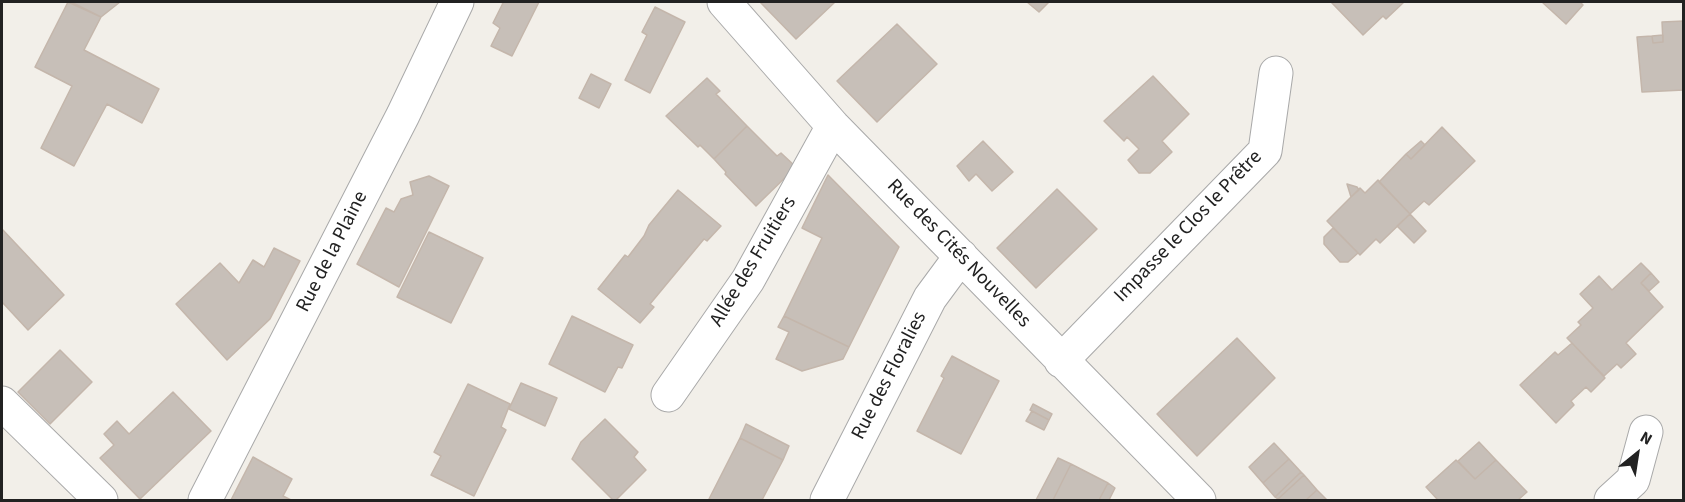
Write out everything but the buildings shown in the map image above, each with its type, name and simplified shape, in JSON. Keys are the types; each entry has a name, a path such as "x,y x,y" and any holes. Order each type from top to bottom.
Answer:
{"street":[{"name":"Rue de la Plaine","path":"205,501 403,115 457,2"},
{"name":"Rue des Cités Nouvelles","path":"724,2 833,126 1199,501"},
{"name":"Impasse le Clos le Prêtre","path":"1061,361 1265,151 1276,73"},
{"name":"Allée des Fruitiers","path":"668,394 748,280 833,126"},
{"name":"Rue des Floralies","path":"827,501 930,298 961,256"},
{"path":"2,403 101,501"},
{"path":"1611,501 1633,480 1646,432"}]}
